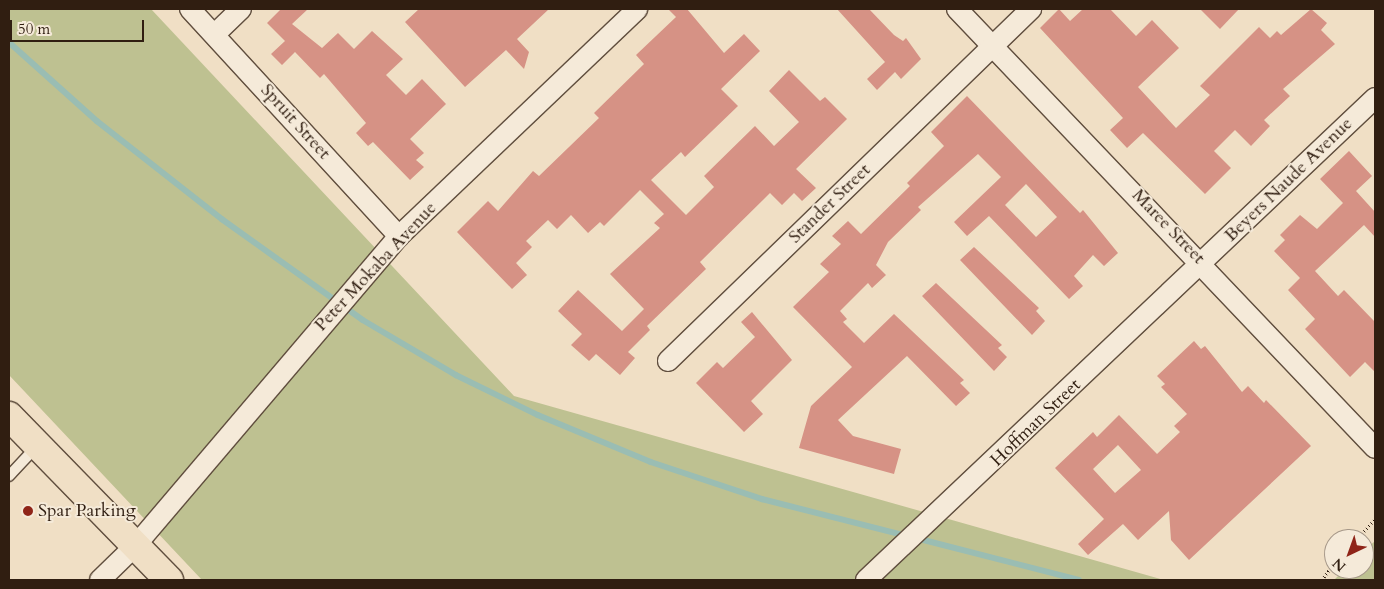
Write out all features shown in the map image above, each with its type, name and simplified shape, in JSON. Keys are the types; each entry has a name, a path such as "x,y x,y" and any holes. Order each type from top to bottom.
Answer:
{"main road":[{"path":"9,416 169,580"}],"street":[{"name":"Spruit Street","path":"190,9 399,236"},
{"path":"215,34 240,9"},
{"name":"Peter Mokaba Avenue","path":"100,580 136,545 331,313 399,236 637,9"},
{"name":"Maree Street","path":"957,9 1203,262 1375,448"},
{"name":"Stander Street","path":"668,361 1032,9"},
{"name":"Beyers Naude Avenue","path":"1203,262 1375,98"},
{"name":"Hoffman Street","path":"866,580 951,504 1203,262"}],"lane":[{"path":"9,476 37,446"}],"green space":[{"path":"9,9 151,9 514,396 1164,580 202,580 9,375"},
{"path":"1374,542 1375,580 1334,580 1374,579"}],"building":[{"path":"281,9 308,9 292,24 322,48 338,33 354,49 372,31 403,59 386,75 406,95 422,79 446,104 410,139 424,153 416,160 424,167 410,180 373,142 368,146 356,133 366,123 324,74 320,78 295,52 282,65 271,54 285,41 267,23"},
{"path":"419,9 549,9 517,39 529,52 524,69 506,50 465,87 405,22"},
{"path":"668,9 687,9 724,53 744,34 760,51 721,89 738,106 685,157 681,152 651,180 686,215 714,187 704,176 755,126 774,146 799,122 769,91 789,70 820,101 825,97 847,119 796,169 816,188 802,201 794,193 782,205 770,193 700,262 706,269 647,326 650,330 628,352 635,358 620,375 596,354 589,361 571,345 582,334 558,311 578,290 622,331 644,309 610,274 660,228 654,223 664,214 640,190 604,226 600,222 588,233 571,215 557,229 548,220 526,241 532,247 516,263 527,275 512,289 457,232 488,201 498,211 533,171 539,176 599,118 594,113 644,64 636,55 676,17"},
{"path":"837,9 869,9 894,35 903,41 906,38 921,59 901,79 895,72 877,90 867,79 885,62"},
{"path":"1059,9 1070,21 1083,9 1110,9 1136,36 1152,20 1179,48 1138,87 1176,128 1210,95 1200,86 1259,27 1270,38 1277,31 1281,35 1311,9 1327,23 1321,30 1335,44 1283,89 1290,96 1264,120 1270,126 1251,146 1235,130 1214,151 1231,168 1205,194 1143,133 1127,148 1110,130 1123,118 1040,28"},
{"path":"1200,9 1239,9 1220,29"},
{"path":"967,96 1080,213 1083,210 1118,253 1104,266 1093,255 1074,276 1083,286 1069,299 989,216 967,236 954,222 1001,177 978,154 918,207 921,210 888,242 876,265 886,275 872,288 868,283 840,311 847,319 843,322 864,343 894,314 964,380 960,383 970,393 956,406 907,356 838,420 853,436 901,449 894,474 799,448 811,406 852,367 793,307 829,272 820,264 841,244 832,236 848,221 861,234 910,186 907,183 944,146 931,132","holes":["1026,184 1057,217 1036,237 1005,205"]},
{"path":"1349,151 1372,176 1356,191 1375,212 1375,237 1364,225 1315,271 1338,296 1344,290 1375,322 1375,372 1365,362 1350,377 1305,329 1315,319 1288,290 1300,278 1274,251 1285,240 1280,235 1300,215 1317,229 1343,203 1320,179"},
{"path":"974,247 1039,308 1036,311 1045,321 1032,335 960,260"},
{"path":"936,283 1002,345 998,348 1007,357 994,371 922,296"},
{"path":"752,312 792,360 751,401 763,414 744,432 696,383 717,362 723,368 755,337 741,322"},
{"path":"1194,341 1201,349 1205,346 1242,392 1248,386 1264,403 1266,400 1311,446 1189,560 1171,540 1169,511 1138,540 1123,524 1088,555 1078,544 1104,519 1055,468 1093,432 1097,437 1119,415 1157,454 1180,432 1174,426 1187,414 1161,387 1165,384 1157,376","holes":["1118,445 1141,470 1115,493 1093,469"]}],"waterway":[{"path":"9,42 97,121 222,219 363,320 456,375 538,415 651,462 762,499 907,536"},
{"path":"916,538 1079,580"}],"place":[{"name":"Spar Parking","path":"28,511"}]}
